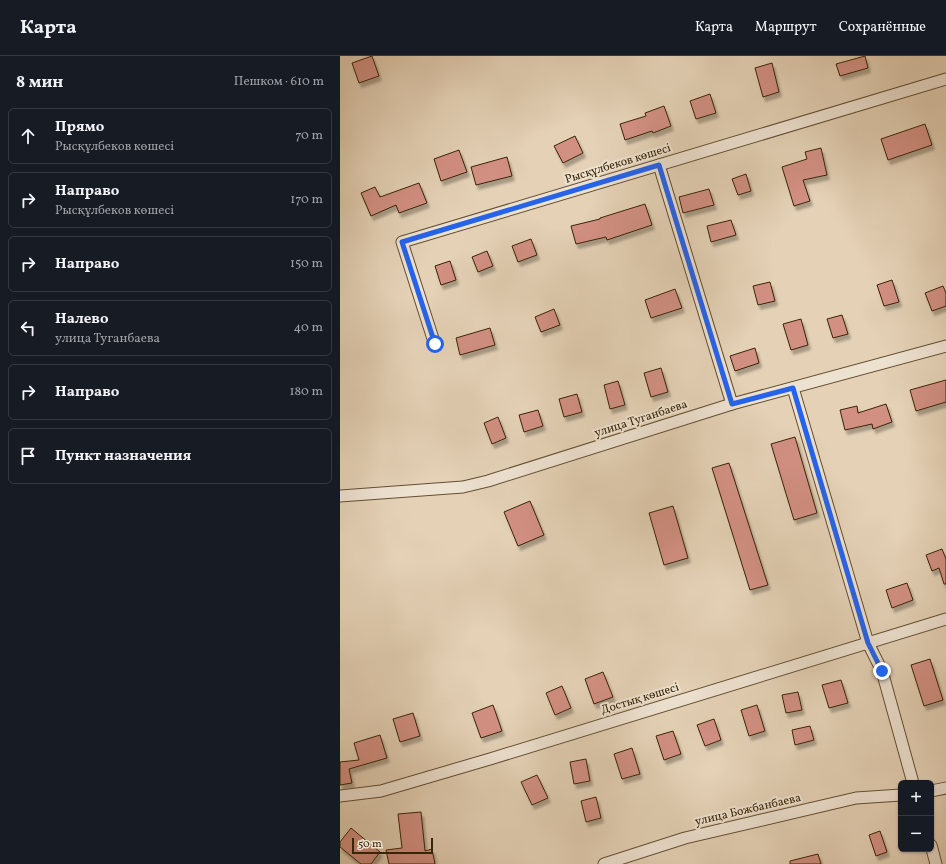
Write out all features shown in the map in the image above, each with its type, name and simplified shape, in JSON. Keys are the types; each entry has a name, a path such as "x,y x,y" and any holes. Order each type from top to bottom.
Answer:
{"street":[{"name":"Рысқұлбеков көшесі","path":"435,344 402,242 946,79"},
{"path":"659,165 732,404"},
{"name":"улица Туганбаева","path":"340,496 462,487 488,481 732,404 946,346"},
{"path":"793,388 868,643 882,671 913,780"},
{"name":"Достық көшесі","path":"340,796 381,791 497,757 946,619"},
{"path":"934,790 946,788"},
{"name":"улица Божбанбаева","path":"604,864 685,838 856,798 898,795"},
{"path":"933,852 936,864"}],"building":[{"path":"372,56 379,76 359,83 352,63"},
{"path":"865,56 868,68 840,76 836,64"},
{"path":"772,63 779,92 763,97 755,68"},
{"path":"710,94 716,113 696,119 690,101"},
{"path":"664,106 671,126 653,133 652,131 625,140 620,124 646,116 645,113"},
{"path":"925,124 932,145 888,160 881,139"},
{"path":"575,136 583,153 563,163 554,146"},
{"path":"821,148 827,175 803,180 810,201 794,206 782,167 807,159 805,152"},
{"path":"459,150 467,172 441,181 434,159"},
{"path":"507,157 512,176 476,185 471,167"},
{"path":"746,174 751,191 738,195 732,179"},
{"path":"419,183 427,203 399,213 396,205 371,216 361,193 375,187 380,197"},
{"path":"709,189 714,205 683,213 679,197"},
{"path":"645,204 652,225 607,240 606,237 576,244 571,226 600,219"},
{"path":"731,220 736,235 711,242 707,226"},
{"path":"531,239 537,255 518,262 512,246"},
{"path":"487,251 493,266 478,272 472,257"},
{"path":"450,261 456,280 441,285 435,266"},
{"path":"892,280 899,302 884,306 877,285"},
{"path":"770,282 775,301 758,305 753,286"},
{"path":"943,286 946,293 946,306 932,311 925,293"},
{"path":"675,289 682,308 651,318 645,300"},
{"path":"554,309 560,325 541,332 535,317"},
{"path":"842,315 848,334 833,338 827,319"},
{"path":"801,319 808,345 791,350 783,324"},
{"path":"490,328 495,345 460,355 456,338"},
{"path":"755,348 759,363 735,371 730,356"},
{"path":"661,368 668,392 651,397 644,373"},
{"path":"946,380 946,402 916,411 910,390"},
{"path":"618,381 625,405 610,409 604,385"},
{"path":"577,394 582,412 564,417 559,399"},
{"path":"886,404 892,422 873,429 872,424 845,430 840,410 857,406 858,413"},
{"path":"538,410 543,426 524,432 519,415"},
{"path":"498,417 506,438 492,444 484,423"},
{"path":"795,437 817,513 794,520 771,444"},
{"path":"729,463 768,585 750,590 712,468"},
{"path":"530,501 544,535 518,546 504,512"},
{"path":"673,506 688,558 664,565 649,513"},
{"path":"942,549 946,559 946,584 944,584 939,568 932,571 926,555"},
{"path":"907,583 913,600 892,608 886,590"},
{"path":"930,659 943,700 924,706 911,665"},
{"path":"603,672 613,697 594,704 585,679"},
{"path":"841,680 848,703 829,708 822,685"},
{"path":"562,686 571,708 555,715 546,693"},
{"path":"798,692 802,710 786,713 782,695"},
{"path":"493,705 502,731 481,738 472,713"},
{"path":"757,705 765,731 749,736 741,710"},
{"path":"413,713 420,736 400,742 393,719"},
{"path":"714,719 721,740 705,746 697,725"},
{"path":"810,726 814,740 795,745 792,730"},
{"path":"673,731 681,754 664,760 656,736"},
{"path":"380,735 387,758 349,769 352,783 340,785 340,762 359,760 354,743"},
{"path":"632,748 640,774 622,779 614,754"},
{"path":"586,759 590,781 574,784 570,762"},
{"path":"537,775 548,798 532,805 521,782"},
{"path":"596,797 601,818 586,822 581,801"},
{"path":"421,812 425,851 432,849 435,864 389,864 386,850 402,848 398,814"},
{"path":"351,828 380,852 371,864 361,864 340,847 340,842"},
{"path":"880,831 887,852 876,856 869,835"},
{"path":"818,854 821,864 790,864 790,861"}],"route":[{"path":"435,344 402,242 659,165 732,404 793,388 868,643 882,671"}]}
